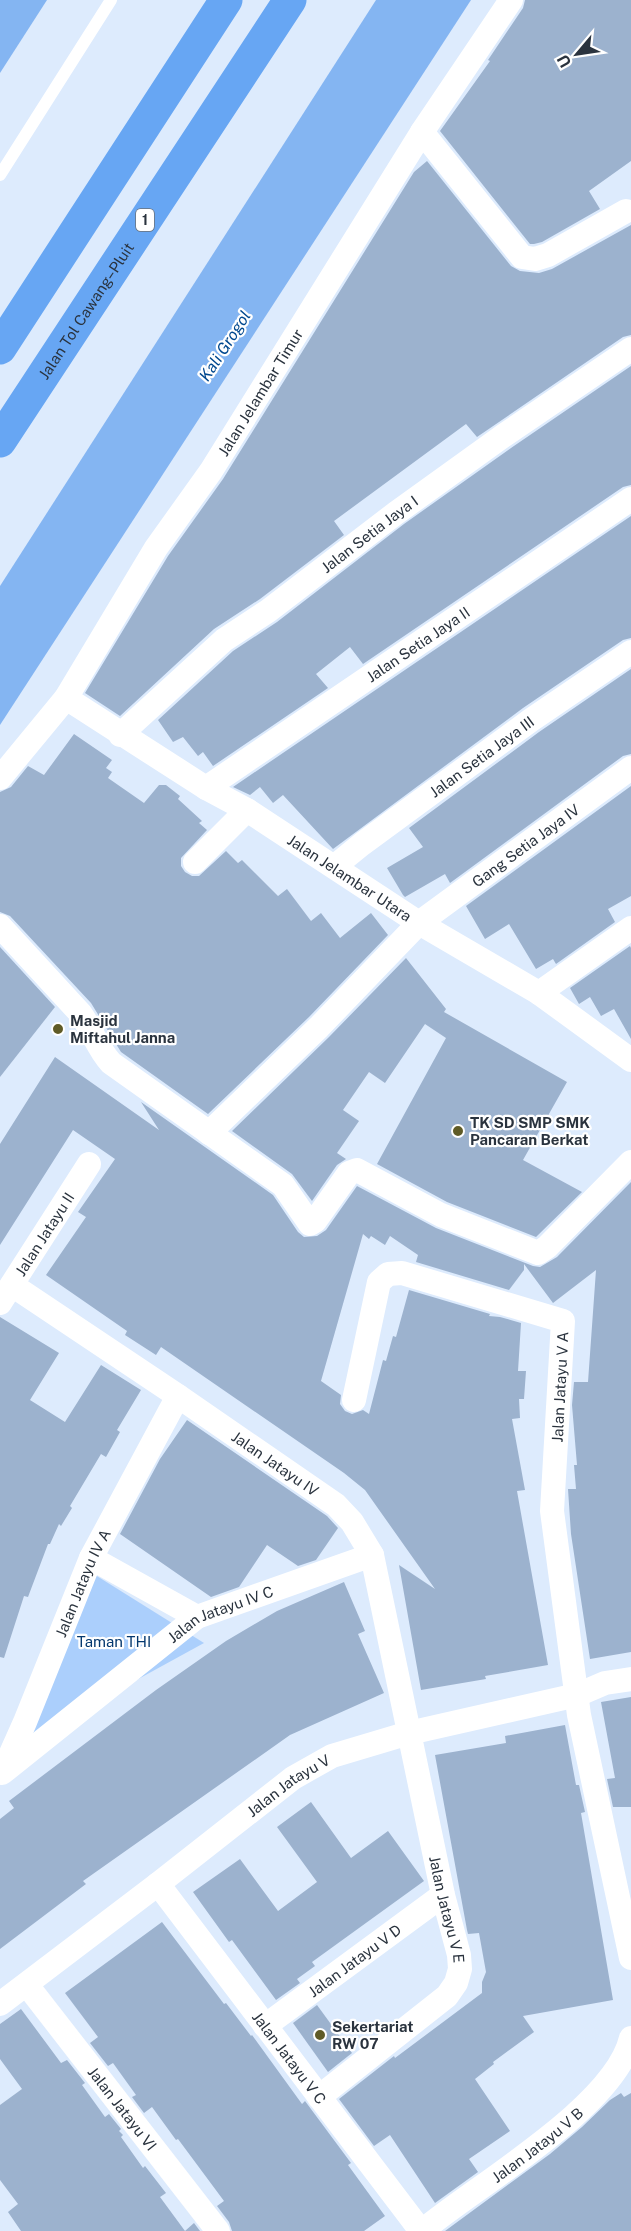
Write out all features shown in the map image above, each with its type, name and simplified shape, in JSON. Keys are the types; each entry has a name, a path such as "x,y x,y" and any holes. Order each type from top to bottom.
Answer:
{"highway":[{"path":"0,348 226,0"},
{"name":"Jalan Tol Cawang–Pluit","path":"0,441 290,0"}],"street":[{"name":"Jalan Jelambar Timur","path":"0,778 66,698 156,548 211,471 422,132 511,0"},
{"path":"422,132 522,257 535,259 548,255 626,211"},
{"name":"Jalan Setia Jaya I","path":"120,735 224,639 268,611 396,513 502,436 631,349"},
{"name":"Jalan Setia Jaya II","path":"206,788 631,499"},
{"name":"Jalan Setia Jaya III","path":"335,866 531,720 631,652"},
{"name":"Jalan Jelambar Utara","path":"66,698 120,735 206,788 247,810 335,866 419,923 539,993 628,1053"},
{"name":"Gang Setia Jaya IV","path":"209,1133 319,1027 419,923 631,768"},
{"path":"195,862 247,810"},
{"path":"0,926 80,1013 111,1063 283,1185 291,1193 307,1223 315,1221 349,1173 357,1170 441,1215 538,1252 548,1247 631,1162"},
{"path":"539,993 631,928"},
{"name":"Jalan Jatayu II","path":"6,1294 89,1164"},
{"name":"Jalan Jatayu V A","path":"354,1400 379,1281 388,1274 402,1273 563,1321 552,1511 577,1695"},
{"name":"Jalan Jatayu IV","path":"6,1294 178,1396 336,1504 352,1522 372,1555 409,1732"},
{"name":"Jalan Jatayu IV A","path":"1,1775 26,1722 91,1558 178,1396"},
{"name":"Jalan Jatayu IV C","path":"1,1775 197,1617 372,1555"},
{"path":"91,1558 197,1617"},
{"name":"Jalan Jatayu V","path":"9,1992 158,1884 293,1778 332,1756 409,1732 577,1695 605,1683 631,1679"},
{"path":"577,1695 579,1715 631,1958"},
{"name":"Jalan Jatayu V E","path":"319,2097 447,1996 456,1983 460,1969 409,1732"},
{"name":"Jalan Jatayu V C","path":"158,1884 421,2231"},
{"name":"Jalan Jatayu V D","path":"265,2026 443,1895"},
{"name":"Jalan Jatayu VI","path":"9,1992 218,2231"},
{"name":"Jalan Jatayu V B","path":"421,2231 562,2126 603,2087 627,2053 631,2038"}],"lane":[{"path":"0,175 111,0"}],"green space":[{"name":"Taman THI","path":"92,1573 204,1643 27,1740"}],"water":[{"path":"0,0 47,0 0,73"},
{"name":"Kali Grogol","path":"376,0 471,0 0,725 0,586"}],"building":[{"path":"525,0 631,0 631,161 589,191 600,209 542,242 534,244 530,244 440,131 490,61 488,60 523,8"},
{"path":"427,161 511,266 520,271 539,273 552,269 631,225 631,335 623,337 477,437 466,424 334,521 344,535 260,599 214,629 120,716 85,693 168,556 223,479 414,172"},
{"path":"631,366 631,485 623,487 363,664 350,647 316,674 328,688 213,766 203,752 198,756 183,737 173,742 158,720 233,651 277,622 404,524"},
{"path":"631,516 631,638 623,640 523,708 333,849 283,795 273,803 260,787 250,795 233,787"},
{"path":"631,669 631,754 623,756 450,883 445,874 405,897 403,895 387,868 423,847 409,828 539,732"},
{"path":"74,734 112,760 106,768 112,772 108,778 144,803 159,785 166,785 180,796 178,799 202,821 199,823 207,830 181,858 181,866 185,872 192,876 199,876 226,851 238,863 242,860 278,896 287,889 311,921 321,913 340,938 371,913 388,935 309,1017 208,1114 121,1052 91,1003 10,916 0,912 0,792 11,787 28,766 44,775"},
{"path":"631,786 631,896 608,909 615,922 556,964 553,959 536,969 509,924 485,939 466,906"},
{"path":"630,946 631,1039 614,1009 601,1016 590,997 579,1004 570,988"},
{"path":"0,947 55,1007 0,1077"},
{"path":"406,958 446,1009 444,1012 567,1082 523,1160 582,1192 536,1237 447,1202 377,1164 446,1038 425,1024 385,1083 369,1072 343,1110 359,1121 337,1153 346,1159 337,1165 312,1201 292,1174 232,1131"},
{"path":"55,1057 159,1130 141,1102 273,1195 298,1232 304,1237 317,1236 326,1230 357,1186 436,1228 540,1267 557,1257 631,1182 631,1652 590,1659 571,1534 568,1489 576,1489 574,1465 577,1465 572,1405 574,1382 588,1382 596,1270 553,1303 524,1264 524,1270 509,1290 416,1262 418,1255 390,1236 385,1245 363,1234 321,1381 341,1395 340,1404 345,1411 352,1414 363,1410 369,1414 383,1360 386,1361 393,1336 396,1337 409,1290 490,1314 489,1316 521,1323 518,1371 526,1371 524,1399 519,1399 520,1418 512,1419 525,1490 517,1491 548,1665 421,1690 399,1565 435,1589 365,1490 344,1473 161,1347 156,1355 125,1335 127,1331 46,1275 86,1217 78,1212 115,1159 73,1130 0,1245 0,1144"},
{"path":"0,1317 59,1353 30,1400 65,1422 101,1365 141,1390 117,1430 120,1432 106,1457 101,1454 70,1506 72,1508 61,1526 59,1524 48,1544 28,1597 24,1596 4,1658 0,1657"},
{"path":"187,1420 327,1516 338,1528 316,1560 298,1566 267,1545 239,1587 211,1597 120,1534 160,1459"},
{"path":"344,1582 365,1631 358,1634 384,1693 290,1735 83,1881 86,1884 0,1949 0,1819 14,1808 9,1801 156,1690 226,1641 277,1611"},
{"path":"631,1697 631,1807 613,1807 607,1779 615,1778 601,1702"},
{"path":"565,1725 576,1785 579,1785 585,1812 581,1813 613,2000 523,2016 534,2032 493,2062 494,2064 475,2079 510,2131 469,2159 478,2172 435,2203 390,2135 374,2146 339,2099 482,1993 482,1982 486,1972 479,1933 468,1934 467,1930 435,1755 506,1743 505,1736"},
{"path":"311,1802 351,1858 388,1831 424,1881 312,1962 315,1966 297,1979 300,1983 276,2000 232,1940 229,1942 193,1892 240,1859 278,1911 317,1882 277,1827"},
{"path":"162,1922 224,2004 226,2003 252,2035 302,2104 305,2101 351,2163 348,2165 385,2216 364,2231 232,2231 229,2222 217,2206 224,2201 178,2139 176,2140 152,2107 144,2113 132,2097 136,2095 113,2063 108,2066 90,2043 98,2037 65,1993"},
{"name":"Sekertariat RW 07","path":"317,2005 352,2053 328,2072 293,2023"},
{"path":"21,2009 61,2063 67,2060 85,2083 82,2085 105,2117 109,2114 121,2129 119,2131 123,2135 121,2137 143,2168 145,2166 166,2193 160,2197 185,2231 21,2231 8,2212 18,2204 0,2180 0,2105 22,2089 0,2059 0,2024"},
{"path":"621,2093 624,2097 631,2093 631,2231 445,2231 550,2154 610,2100"},
{"path":"194,2223 200,2231 185,2231"}],"place":[{"name":"Masjid Miftahul Janna","path":"58,1029"},
{"name":"TK SD SMP SMK Pancaran Berkat","path":"458,1131"},
{"name":"Sekertariat RW 07","path":"320,2035"}]}
